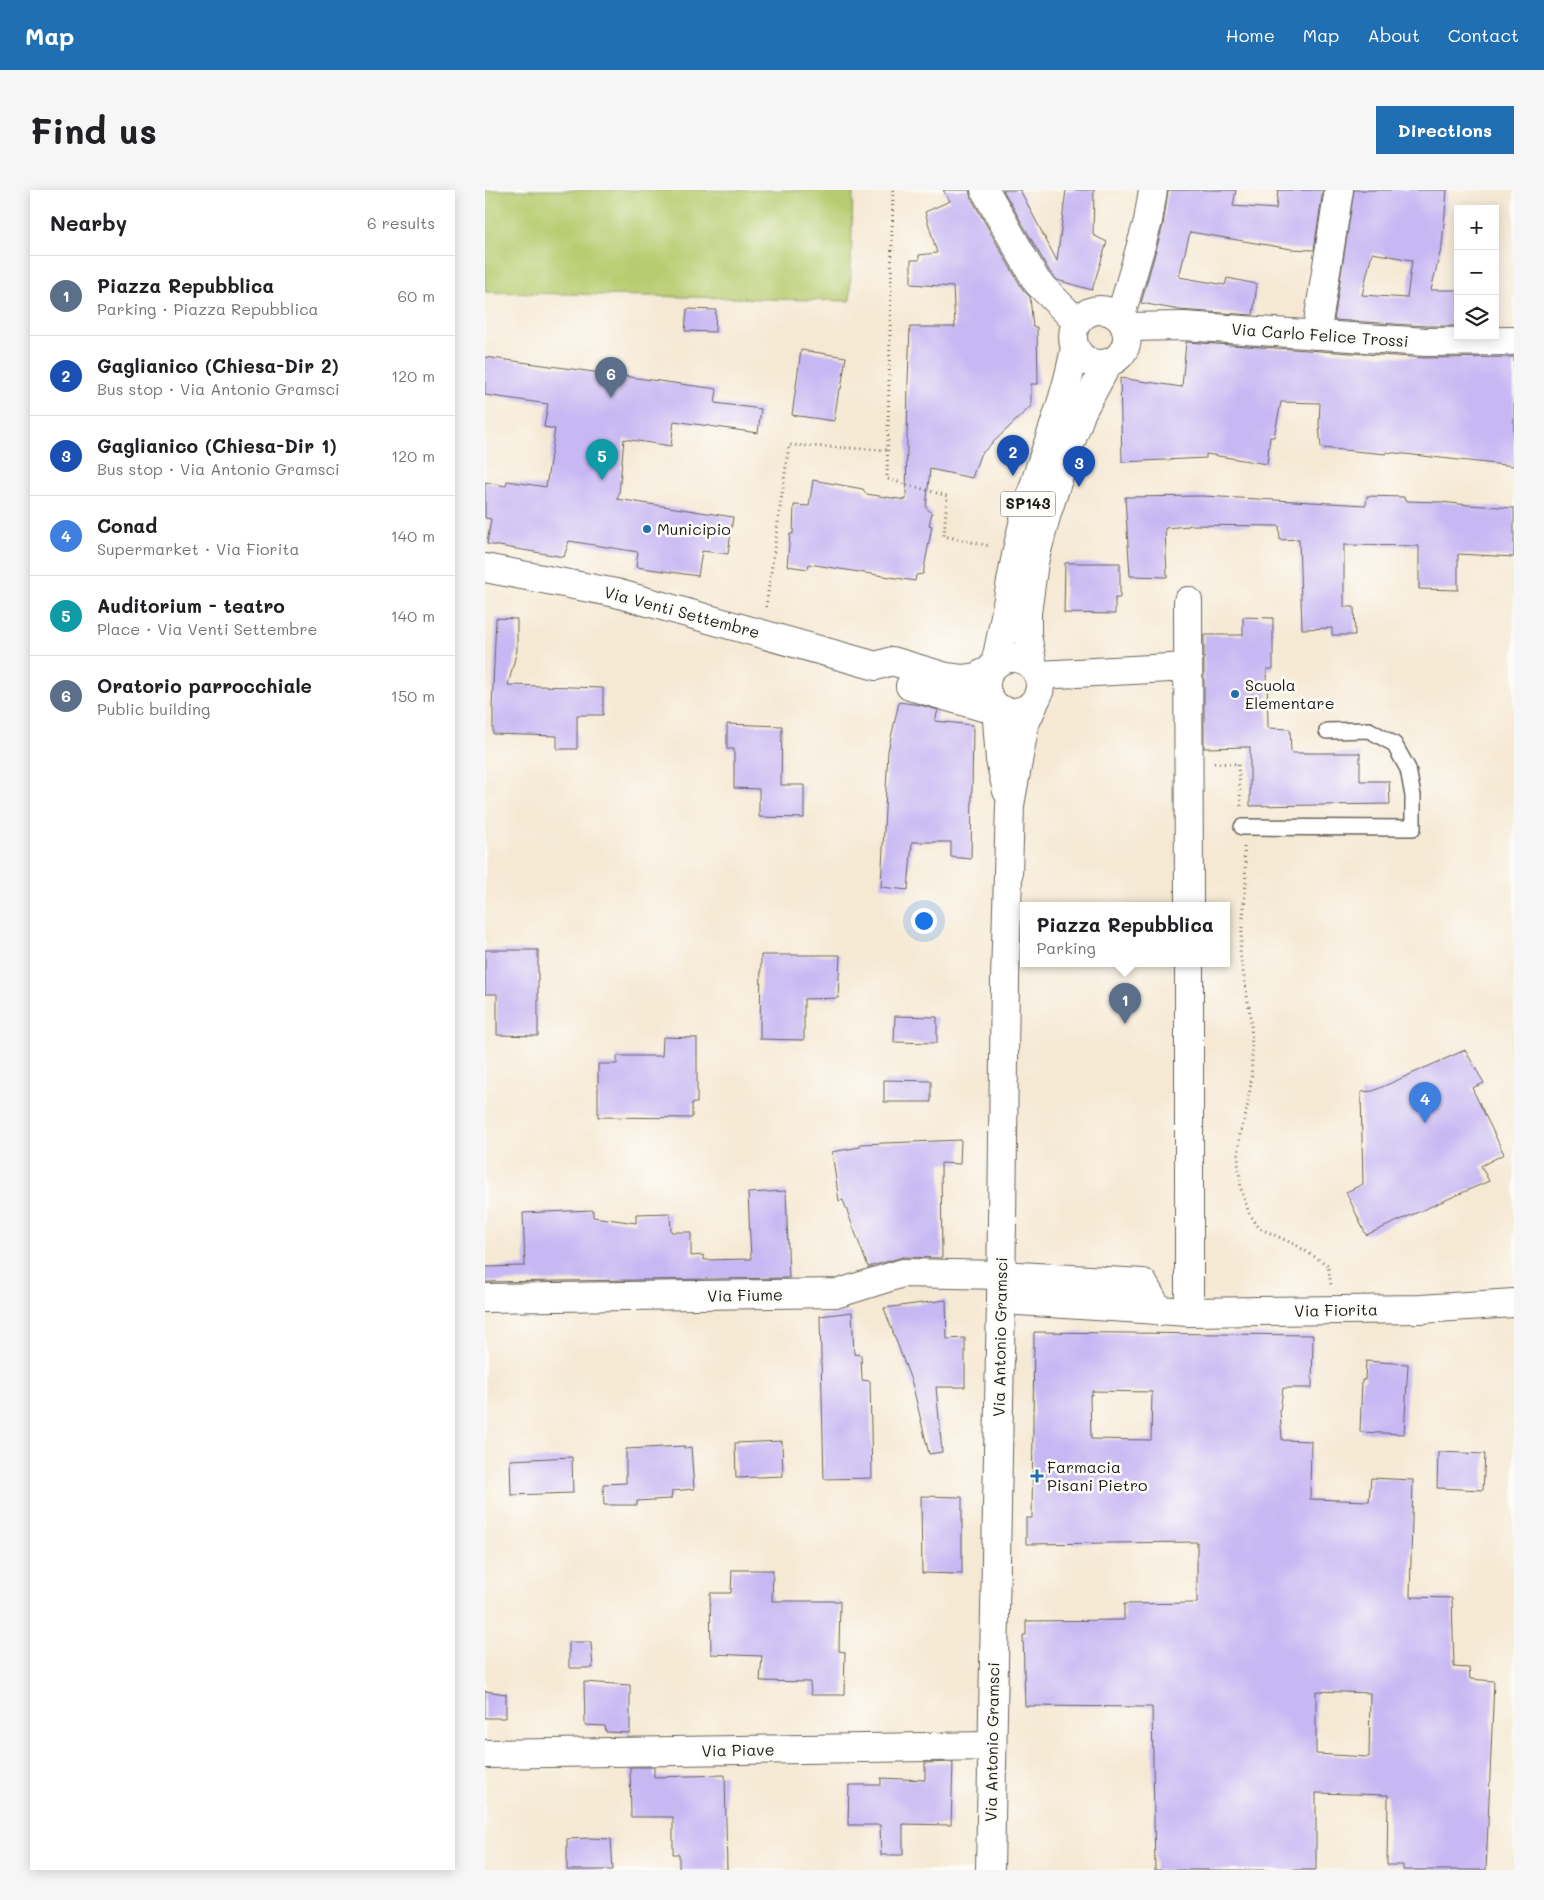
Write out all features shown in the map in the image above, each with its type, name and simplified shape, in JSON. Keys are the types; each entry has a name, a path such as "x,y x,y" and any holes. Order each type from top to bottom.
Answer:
{"street":[{"path":"985,190 1037,282 1099,325 1085,360 1092,364 1108,363"},
{"name":"SP143","path":"1099,325 1134,215 1147,190"},
{"name":"SP143","path":"994,705 987,695 986,682 993,667 1007,612 1016,552 1028,506 1062,404 1148,221 1153,190"},
{"path":"1316,336 1339,190"},
{"name":"SP143","path":"1034,704 1040,690 1027,635 1027,613 1034,562 1047,513 1082,411 1108,363 1116,360 1122,353 1127,336 1099,325"},
{"name":"Via Carlo Felice Trossi","path":"1099,325 1183,326 1426,342 1514,341"},
{"name":"Via Venti Settembre","path":"485,568 616,592 876,666 892,661 946,677 962,679 976,677 993,667"},
{"path":"1188,601 1189,902"},
{"path":"993,667 1012,658 1024,660 1036,671 1189,667"},
{"name":"Via Venti Settembre","path":"876,666 886,679 983,707 994,705"},
{"path":"994,705 1006,712 1021,712 1034,704"},
{"name":"Via Antonio Gramsci","path":"990,1870 1005,980 1010,805 1025,723 1034,704"},
{"name":"Via Antonio Gramsci","path":"994,705 1000,760 1010,805"},
{"path":"1189,967 1189,1312"},
{"name":"Via Fiume","path":"485,1298 839,1294 903,1272 1001,1288"},
{"name":"Via Fiorita","path":"1001,1288 1159,1311 1189,1312 1421,1309 1514,1303"},
{"name":"Via Piave","path":"485,1754 991,1746"}],"lane":[{"path":"1242,827 1413,828 1413,796 1408,769 1394,744 1369,730 1327,731"}],"path":[{"path":"893,190 887,479 947,496 944,536 1016,552"},
{"path":"762,634 789,445 888,450"},
{"path":"1189,766 1238,764 1246,882 1240,953 1251,1020 1252,1055 1251,1083 1246,1114 1240,1134 1238,1162 1241,1189 1249,1213 1259,1228 1293,1244 1328,1265 1335,1310"}],"green space":[{"path":"485,190 853,190 850,301 485,292"}],"building":[{"path":"943,190 969,190 971,198 1023,290 1030,297 1033,327 1037,327 1038,384 1031,384 1031,406 980,455 972,478 930,469 926,508 932,513 929,525 932,526 923,574 916,575 915,581 809,564 808,569 787,566 790,534 793,534 794,505 809,506 813,480 863,489 866,494 906,500 910,327 955,327 953,287 911,284 911,260 919,260 919,255 937,253 925,212 950,201"},
{"path":"1003,190 1020,190 1057,261 1066,190 1094,190 1093,235 1107,242 1092,290 1057,280 1050,272"},
{"path":"1168,190 1236,190 1233,206 1276,209 1278,190 1323,190 1314,250 1291,249 1190,232 1179,277 1225,285 1227,278 1257,284 1253,315 1179,310 1141,303 1163,225"},
{"path":"1354,190 1447,190 1442,245 1431,290 1454,290 1454,326 1334,320","holes":["1372,253 1412,260 1407,298 1362,295"]},
{"path":"687,309 716,310 715,332 685,331"},
{"path":"1186,342 1425,358 1514,357 1514,466 1386,452 1386,454 1321,448 1320,403 1281,402 1274,437 1270,437 1267,464 1206,454 1206,458 1122,462 1120,378 1182,387"},
{"path":"801,350 846,357 834,421 792,415"},
{"path":"485,357 717,389 715,403 761,409 758,433 674,421 671,446 624,439 617,499 733,517 728,554 702,551 698,576 636,567 638,552 569,541 564,557 487,544 491,519 485,518 485,482 506,486 507,481 546,487 555,429 544,427 548,404 485,395"},
{"path":"1203,496 1366,505 1367,496 1404,497 1405,501 1514,508 1514,557 1458,554 1458,590 1419,589 1419,546 1344,545 1344,607 1354,607 1355,635 1332,635 1332,628 1302,629 1299,539 1280,540 1279,526 1189,525 1165,528 1167,577 1130,576 1125,497"},
{"path":"1065,563 1120,563 1120,598 1115,598 1115,614 1064,613"},
{"name":"Scuola Elementare","path":"1243,617 1273,618 1273,669 1267,669 1268,728 1290,729 1291,753 1360,753 1360,781 1389,781 1390,804 1250,806 1250,747 1204,748 1204,635 1243,635"},
{"path":"496,618 517,619 517,650 508,685 603,688 603,715 577,715 577,749 557,749 557,736 493,734 492,708"},
{"path":"899,702 938,710 935,721 973,725 971,859 951,857 951,842 912,842 908,890 881,887 888,751"},
{"path":"727,724 782,726 781,785 804,785 804,818 759,817 759,789 734,788 734,749 727,749"},
{"path":"485,950 538,950 538,1036 497,1035 497,994 485,994"},
{"path":"761,955 840,955 838,998 804,999 804,1040 760,1039"},
{"path":"895,1016 937,1017 937,1043 894,1042"},
{"path":"663,1037 697,1038 697,1103 692,1103 692,1118 598,1117 598,1064 617,1064 617,1056 662,1056"},
{"path":"1465,1050 1484,1083 1472,1088 1504,1154 1481,1166 1489,1181 1366,1235 1346,1192 1363,1184 1361,1092 1373,1091"},
{"path":"884,1080 931,1081 931,1102 884,1102"},
{"path":"961,1140 960,1164 941,1163 942,1258 903,1257 868,1267 843,1200 839,1201 832,1152 860,1147 860,1144"},
{"path":"786,1191 789,1278 485,1282 485,1267 525,1266 523,1213 593,1210 593,1217 636,1223 636,1214 670,1213 671,1232 691,1232 691,1256 703,1255 704,1260 751,1259 748,1193"},
{"path":"946,1300 947,1339 965,1338 965,1387 936,1387 942,1452 929,1454 912,1383 884,1308"},
{"path":"852,1312 854,1354 861,1355 862,1380 870,1381 872,1478 824,1479 820,1316"},
{"path":"1034,1332 1313,1335 1312,1388 1283,1388 1280,1411 1282,1440 1311,1441 1310,1499 1369,1501 1371,1478 1413,1480 1410,1597 1452,1598 1454,1667 1469,1668 1470,1679 1494,1681 1486,1870 1403,1870 1403,1865 1387,1865 1388,1795 1316,1793 1316,1870 1155,1870 1152,1707 1025,1706 1023,1635 1026,1635 1026,1621 1124,1620 1124,1604 1197,1603 1197,1542 1026,1544 1026,1518 1032,1518","holes":["1092,1391 1152,1392 1151,1440 1091,1439 1090,1395 1092,1395","1316,1691 1370,1693 1369,1757 1316,1754"]},
{"path":"1366,1361 1408,1364 1404,1434 1360,1432 1362,1380 1365,1380"},
{"path":"782,1441 783,1476 736,1478 735,1443"},
{"path":"684,1446 684,1448 691,1447 694,1489 672,1491 671,1499 637,1501 637,1505 604,1505 603,1484 626,1483 626,1449"},
{"path":"1438,1452 1485,1454 1483,1490 1437,1488"},
{"path":"572,1457 573,1493 511,1495 510,1460"},
{"path":"921,1496 962,1497 962,1574 922,1573"},
{"path":"732,1570 773,1570 772,1601 840,1601 839,1651 845,1652 844,1695 811,1695 810,1682 760,1681 762,1656 711,1654 710,1593 731,1593"},
{"path":"569,1642 591,1642 593,1668 569,1668"},
{"path":"584,1682 630,1685 630,1733 606,1732 605,1726 585,1725"},
{"path":"485,1691 506,1694 506,1718 485,1718"},
{"path":"953,1762 951,1825 903,1824 903,1855 881,1855 880,1825 848,1825 849,1785 881,1785 881,1778 925,1780 925,1763"},
{"path":"630,1767 654,1767 654,1777 725,1775 727,1870 679,1870 679,1854 673,1854 673,1817 631,1817"},
{"path":"567,1839 611,1839 613,1870 567,1870"}],"place":[{"name":"Oratorio parrocchiale","path":"611,398"},
{"name":"Gaglianico (Chiesa-Dir 2)","path":"1013,476"},
{"name":"Auditorium - teatro","path":"602,480"},
{"name":"Gaglianico (Chiesa-Dir 1)","path":"1079,487"},
{"name":"Municipio","path":"647,529"},
{"name":"Scuola Elementare","path":"1235,694"},
{"name":"Piazza Repubblica","path":"1125,1024"},
{"name":"Conad","path":"1425,1123"},
{"name":"Farmacia Pisani Pietro","path":"1037,1476"}]}
